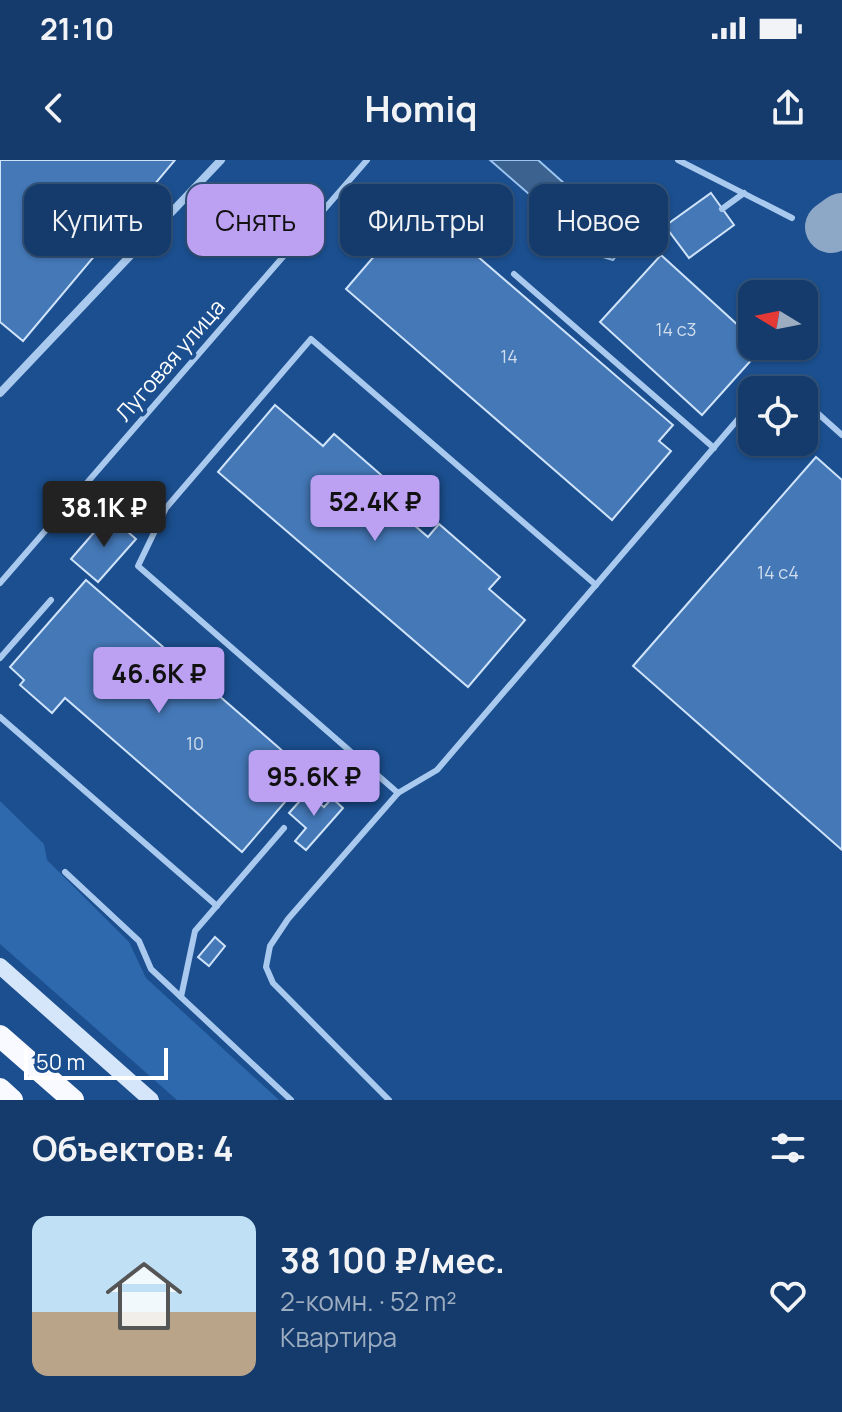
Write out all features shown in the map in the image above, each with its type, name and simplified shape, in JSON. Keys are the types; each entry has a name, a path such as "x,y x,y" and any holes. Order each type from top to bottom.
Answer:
{"highway":[{"path":"0,1036 73,1100"},
{"path":"0,1089 12,1100"}],"main road":[{"path":"0,966 151,1100"}],"street":[{"path":"0,393 221,160"}],"lane":[{"name":"Луговая улица","path":"0,583 367,160"},
{"path":"678,160 792,218"},
{"path":"722,209 744,193"},
{"path":"514,274 714,448"},
{"path":"398,793 138,566 166,508 311,339 596,585"},
{"path":"818,414 842,435"},
{"path":"389,1100 273,983 266,967 270,946 288,919 398,793 437,770 738,420"},
{"path":"0,658 51,600"},
{"path":"0,717 217,906"},
{"path":"181,997 195,931 284,828"},
{"path":"65,872 139,941 151,969 291,1100"}],"shaded area":[{"path":"490,160 538,160 565,184 529,184 529,194"},
{"path":"0,801 44,844 47,860 129,942 146,978 279,1100 177,1100 0,944"}],"building":[{"path":"0,160 175,160 155,184 24,184 24,256 94,256 23,341 0,322"},
{"path":"711,193 734,225 689,258 668,230 668,224"},
{"path":"374,256 477,256 673,425 659,441 671,451 612,520 346,289"},
{"path":"662,256 738,325 738,360 751,360 702,415 600,322"},
{"path":"275,405 323,446 334,434 395,487 384,499 428,537 439,524 500,577 489,589 525,620 468,687 218,472"},
{"path":"816,457 842,480 842,850 633,666"},
{"path":"109,515 136,539 98,582 71,559"},
{"path":"86,580 309,774 242,852 65,698 52,713 20,685 24,680 10,667"},
{"path":"307,793 324,807 332,798 343,808 306,850 295,841 306,828 289,813"},
{"path":"215,937 225,946 209,966 198,957"}],"taxiway":[{"path":"831,227 842,219"}]}
